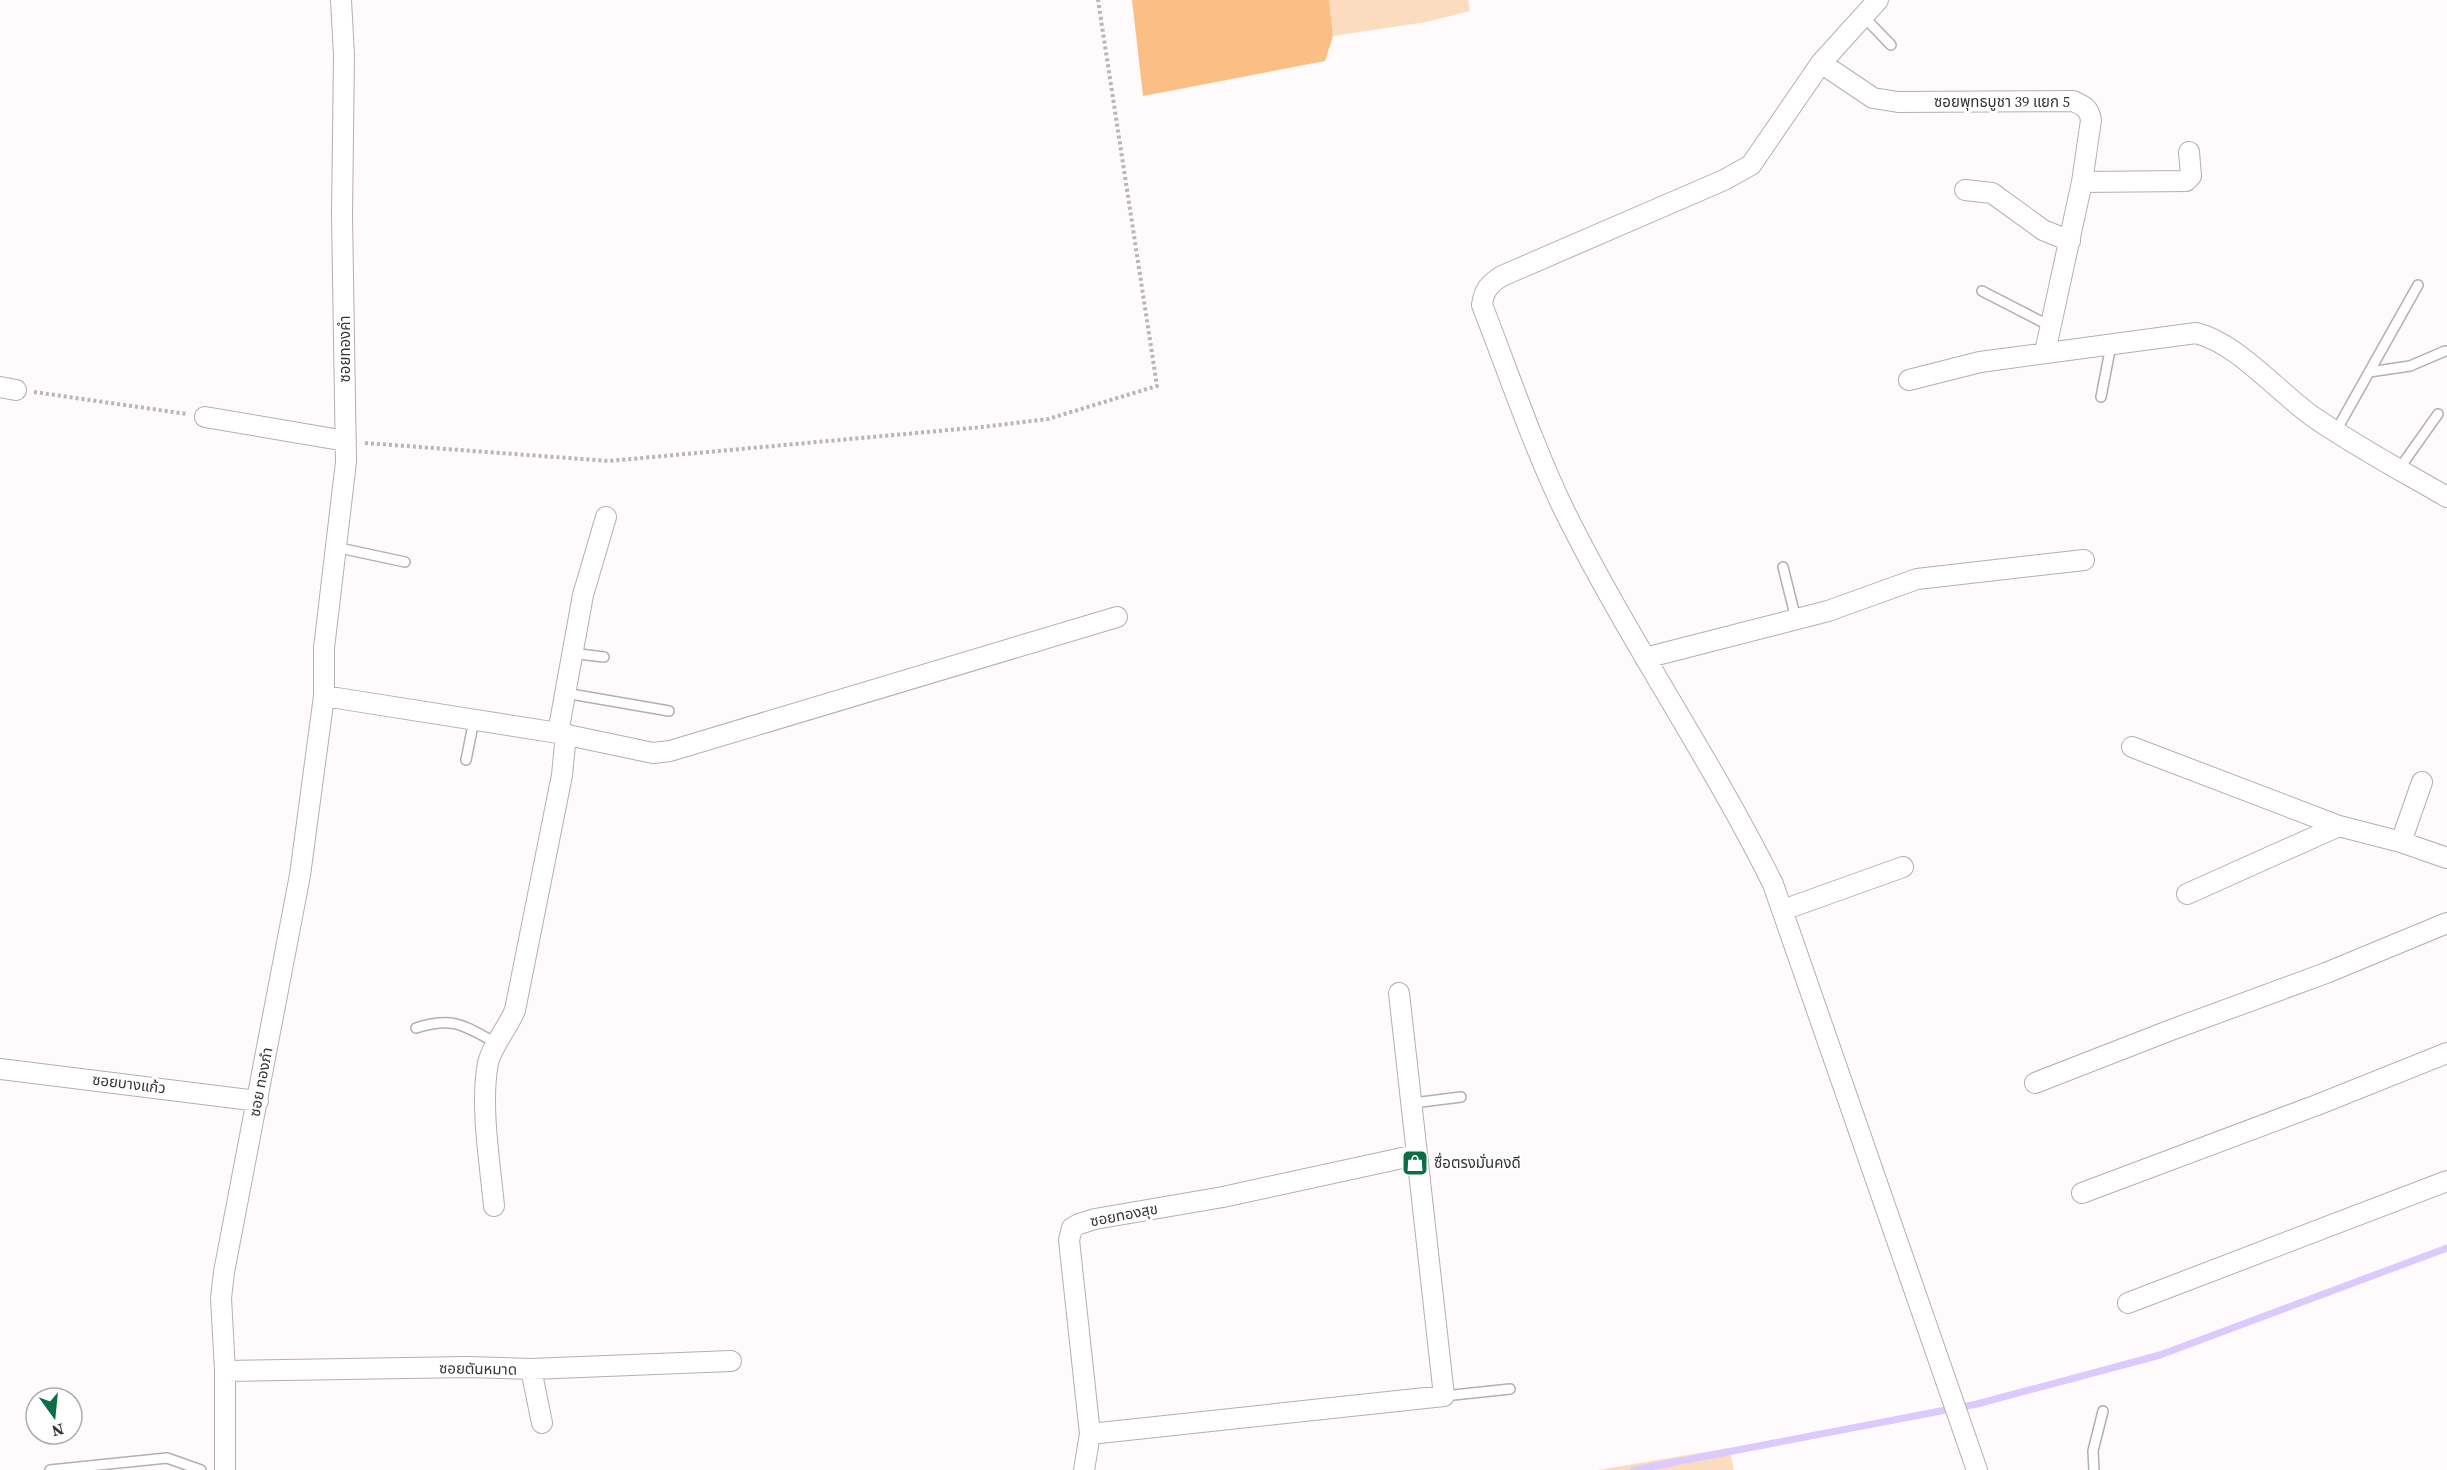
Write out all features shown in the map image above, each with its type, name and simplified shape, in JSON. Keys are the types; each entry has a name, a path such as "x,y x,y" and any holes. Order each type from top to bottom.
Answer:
{"street":[{"name":"ซอยทองคำ","path":"324,696 324,648 346,462 342,215 344,55 341,0"},
{"path":"1878,0 1821,63 1750,165 1724,180 1502,276 1490,283 1483,294 1482,305 1555,490 1645,658 1750,839 1783,910 1977,1470"},
{"name":"ซอยพุทธบูชา 39 แยก 5","path":"1821,63 1873,98 1898,102 2073,101 2089,111 2091,120 2082,182 2045,352"},
{"path":"2082,182 2186,181 2191,176 2189,152"},
{"path":"1965,190 1992,193 2043,230 2070,241"},
{"path":"1909,380 1980,362 2196,333 2212,337 2233,351 2312,415 2336,431 2447,497"},
{"path":"205,417 346,441"},
{"path":"494,1206 485,1091 488,1060 515,1010 562,776 565,693 571,653 583,595 606,517"},
{"path":"1645,658 1828,611 1917,579 2084,560"},
{"path":"324,696 562,734 652,753 670,751 1117,617"},
{"name":"ซอย ทองภํา","path":"225,1470 225,1371 221,1298 224,1272 300,874 324,696"},
{"path":"2132,747 2339,826 2401,842 2447,858"},
{"path":"2401,842 2422,782"},
{"path":"2187,894 2339,826"},
{"path":"1783,910 1903,867"},
{"path":"2035,1083 2170,1030 2326,973 2447,923"},
{"path":"1090,1434 1444,1396 1399,993"},
{"path":"2082,1193 2317,1105 2447,1053"},
{"name":"ซอยบางแก้ว","path":"0,1069 258,1101"},
{"name":"ซอยทองสุข","path":"1084,1470 1090,1434 1069,1240 1072,1228 1095,1219 1223,1197 1416,1155"},
{"path":"2128,1303 2447,1180"},
{"name":"ซอยตันหมาด","path":"225,1371 468,1367 531,1369 731,1361"},
{"path":"531,1369 542,1424"}],"lane":[{"path":"1863,16 1891,45"},
{"path":"2336,431 2418,285"},
{"path":"1982,291 2052,327"},
{"path":"2101,397 2111,345"},
{"path":"2369,372 2410,366 2445,351"},
{"path":"2400,469 2438,414"},
{"path":"335,547 405,562"},
{"path":"1783,567 1796,619"},
{"path":"571,653 604,657"},
{"path":"565,693 669,711"},
{"path":"465,760 474,720"},
{"path":"416,1028 441,1021 455,1023 498,1044"},
{"path":"1413,1103 1461,1097"},
{"path":"1444,1396 1510,1389"},
{"path":"2094,1470 2093,1451 2103,1410"},
{"path":"50,1470 167,1458 201,1470"}],"path":[{"path":"346,441 609,461 982,428 1048,419 1157,386 1098,0"},
{"path":"8,388 205,417"}],"shaded area":[{"path":"1132,0 1329,0 1333,36 1325,61 1143,96"},
{"path":"1329,0 1468,0 1470,11 1426,22 1333,36"},
{"path":"1729,1448 1734,1470 1598,1470"}],"waterway":[{"path":"1634,1470 1977,1404 2160,1355 2447,1248"}],"place":[{"name":"ซื่อตรงมั่นคงดี","path":"1415,1163"}]}
